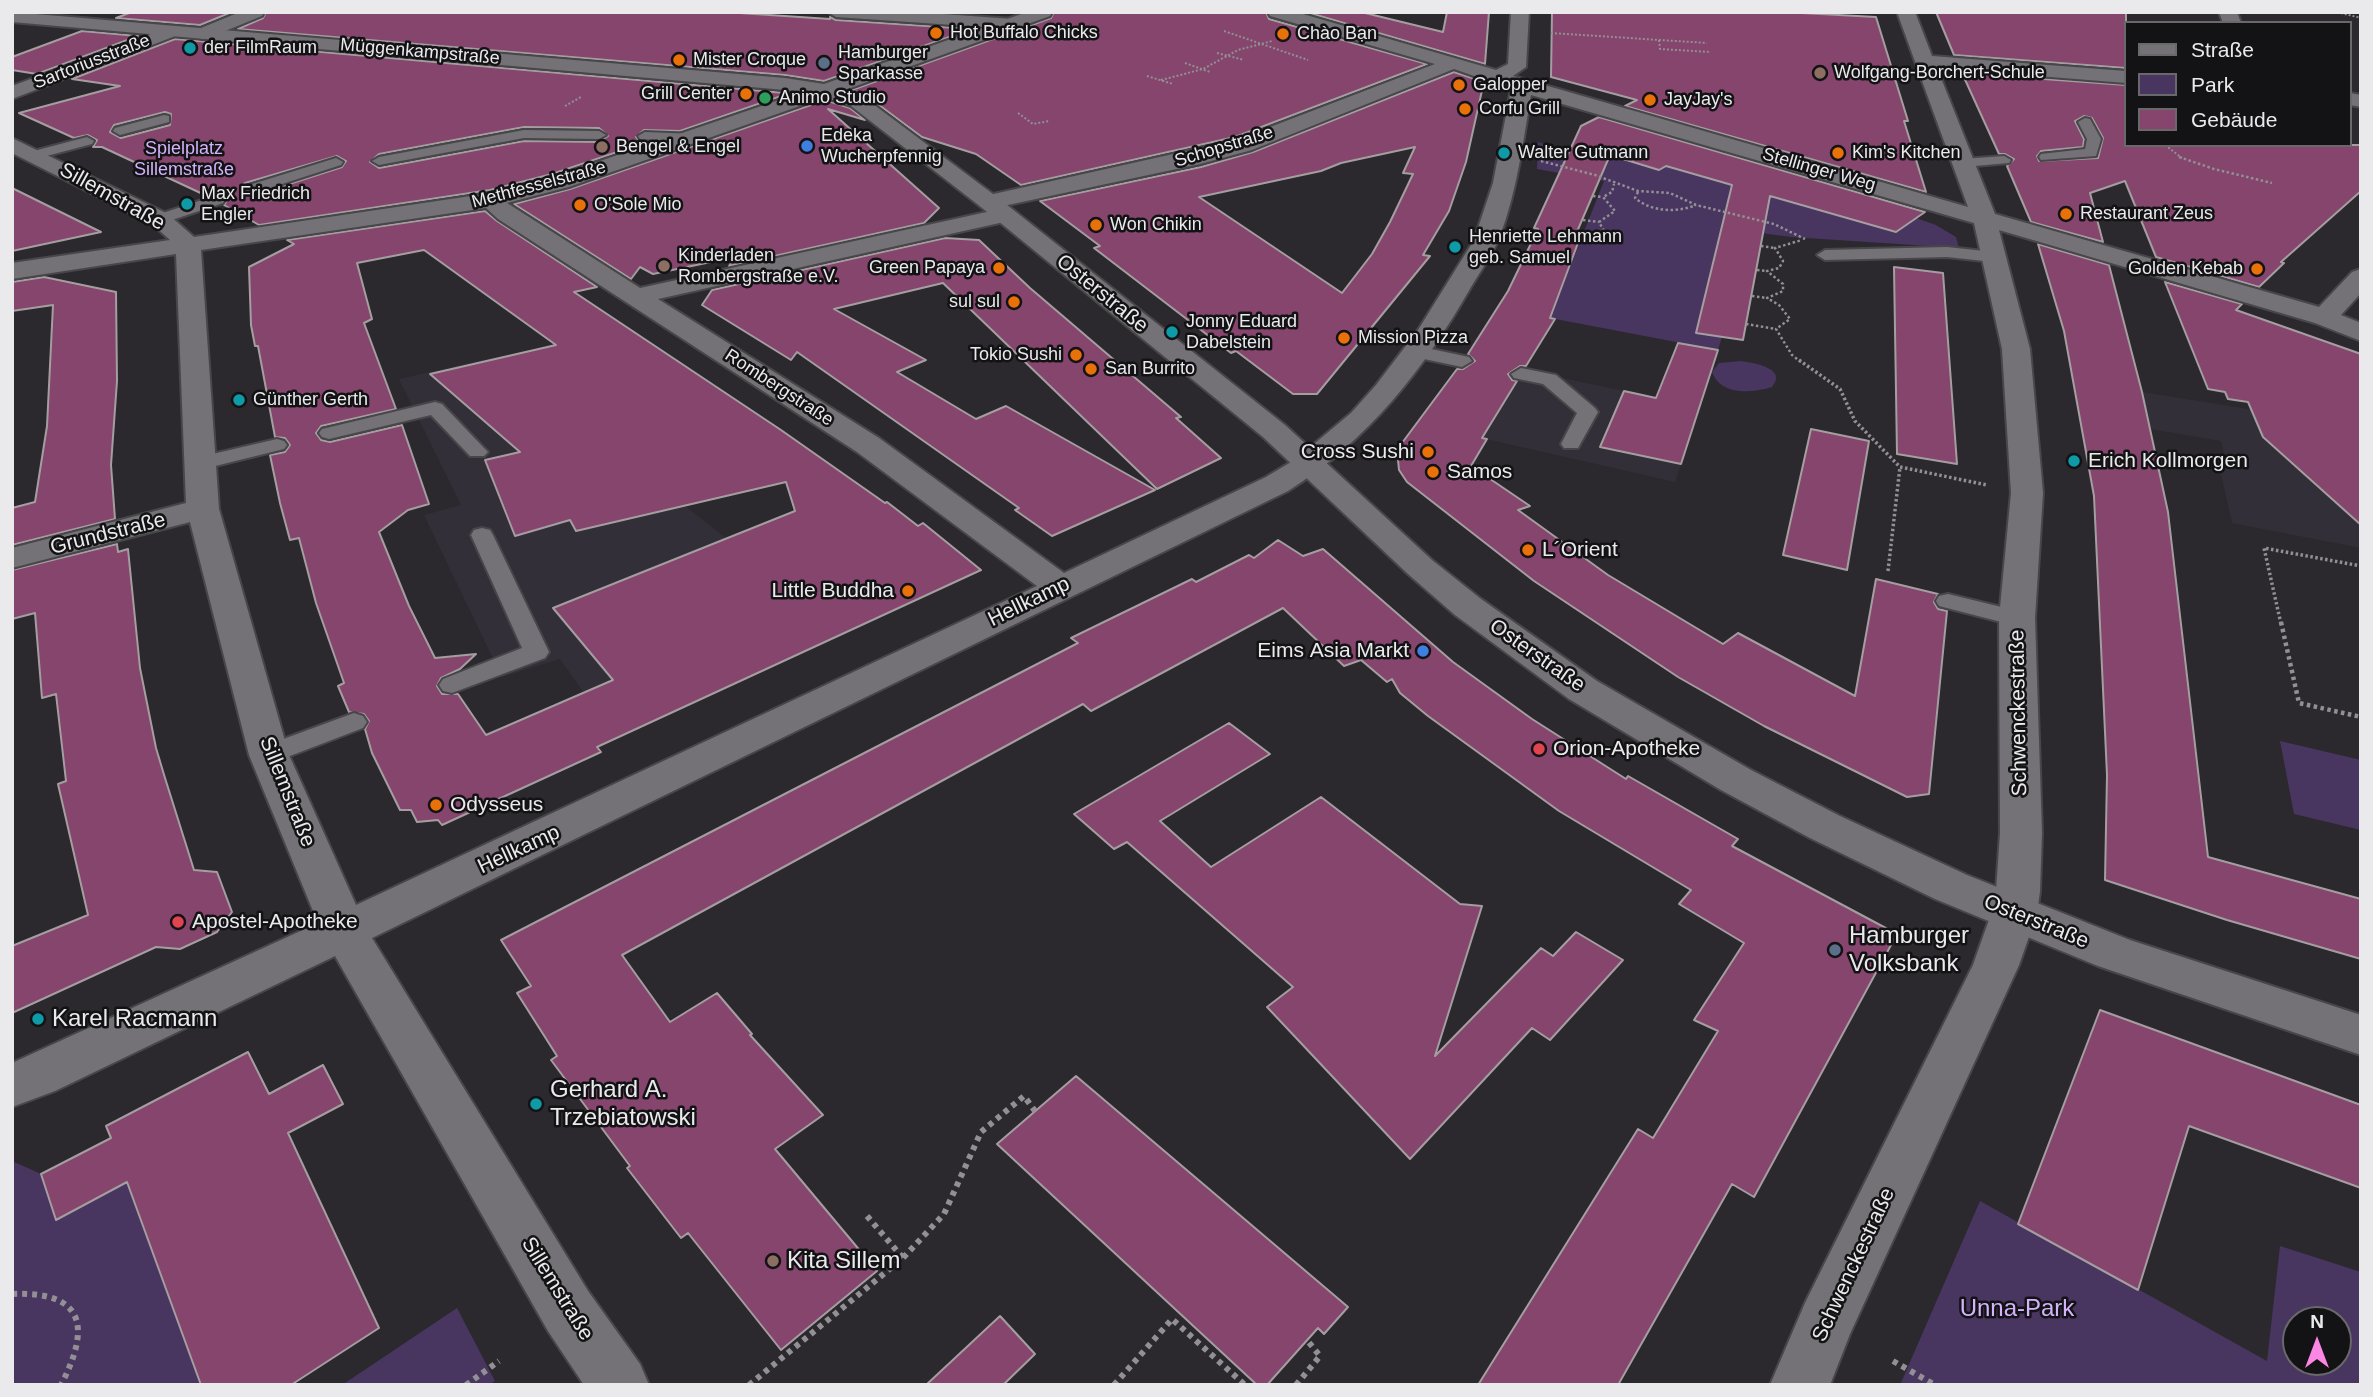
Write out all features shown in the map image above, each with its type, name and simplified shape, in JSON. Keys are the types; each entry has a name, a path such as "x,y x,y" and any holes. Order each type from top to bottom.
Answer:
{"street":[{"path":"202,34 256,12"},
{"path":"836,12 1012,24"},
{"name":"Methfesselstraße","path":"12,271 491,200 551,185 695,138 1044,12"},
{"name":"Stellinger Weg","path":"1276,12 2324,317 2361,333"},
{"path":"1508,81 1517,67 1520,12"},
{"name":"Schwenckestraße","path":"1800,1385 1825,1323 1996,965 2014,914 2018,891 2021,838 2018,618 2027,493 2016,349 1984,217 1906,12"},
{"name":"Müggenkampstraße","path":"12,17 773,83 827,90"},
{"name":"Sartoriusstraße","path":"12,93 172,31"},
{"path":"1925,61 2124,77"},
{"name":"Schopstraße","path":"639,296 1200,158 1244,145 1451,64"},
{"name":"Hellkamp","path":"12,1085 37,1076 345,932 660,782 1277,484 1311,465 1346,434 1418,352 1488,236 1513,152 1521,95 1508,81"},
{"name":"Osterstraße","path":"827,90 858,102 997,209 1274,430 1429,575 1583,690 1655,734 1825,827 2014,914 2167,972 2361,1035"},
{"name":"Sillemstraße","path":"12,144 160,219 188,244 203,509 268,755 345,932 568,1311 619,1385"},
{"name":"Rombergstraße","path":"491,200 506,214 639,296 868,445 1060,587"},
{"path":"2324,317 2361,277"},
{"name":"Grundstraße","path":"12,558 203,509"}],"lane":[{"path":"120,131 164,119"},
{"path":"2046,157 2091,153 2094,139 2085,122"},
{"path":"379,161 524,134 599,135"},
{"path":"645,136 695,138"},
{"path":"34,155 87,141"},
{"path":"1963,163 2004,160"},
{"path":"251,188 336,162"},
{"path":"160,219 217,200"},
{"path":"1825,255 1947,252 1994,257"},
{"path":"1418,352 1462,361"},
{"path":"1521,374 1549,379 1588,412 1571,444"},
{"path":"329,433 435,408 477,452"},
{"path":"199,464 276,445"},
{"path":"452,685 536,652 482,535"},
{"path":"1948,601 2018,618"},
{"path":"268,755 354,722"}],"path":[{"path":"2337,12 2361,18"},
{"path":"1224,31 1308,60"},
{"path":"1544,32 1707,43"},
{"path":"1161,80 1203,69 1228,56 1276,40"},
{"path":"1658,40 1660,49 1711,52"},
{"path":"1217,53 1244,60"},
{"path":"1185,64 1210,72"},
{"path":"1147,76 1173,84"},
{"path":"1018,113 1033,124 1049,121"},
{"path":"2166,147 2190,161 2272,183"},
{"path":"1533,158 1638,191 1670,193 1696,205 1774,224 1806,239 1794,240 1775,248 1761,246"},
{"path":"1592,196 1603,197 1612,191 1614,184"},
{"path":"1638,191 1635,198 1653,207 1679,211 1696,205"},
{"path":"1583,220 1599,222 1615,211 1603,197"},
{"path":"1590,236 1604,232 1599,222"},
{"path":"1757,270 1779,268 1783,261 1775,248"},
{"path":"1767,271 1783,284 1783,290 1767,298"},
{"path":"1746,324 1776,329 1790,319 1779,305 1767,298 1752,296"},
{"path":"1776,329 1792,355 1840,389 1855,421 1900,467 1990,485"},
{"path":"1888,571 1900,467"},
{"path":"2361,566 2264,548 2300,703 2361,717"},
{"path":"749,1385 903,1258 944,1214 981,1132 1024,1096 1035,1111"},
{"path":"867,1216 903,1258"},
{"path":"12,1294 30,1291 49,1293 65,1301 75,1312 80,1327 79,1347 61,1385"},
{"path":"1114,1385 1172,1319 1245,1385"},
{"path":"1296,1385 1320,1356 1307,1340"},
{"path":"466,1385 499,1361"},
{"path":"1893,1361 1935,1385"}],"shaded area":[{"path":"2067,349 2133,359 2142,392 2361,427 2361,548 2232,523 2217,456 2225,457 2221,441 2079,417"},
{"path":"496,357 802,598 584,693 560,659 502,677 424,515 461,505 399,379"},
{"path":"1524,370 1700,407 1675,482 1482,438"}],"green space":[{"path":"1538,142 1592,159 1604,153 1666,166 1896,232 1916,218 1936,225 1956,237 1959,248 1791,237 1722,228 1722,337 1718,350 1550,318 1604,181 1537,169"},
{"path":"1741,361 1761,365 1773,371 1776,381 1772,387 1738,391 1716,380 1712,372 1719,363"},
{"path":"2280,741 2361,760 2361,830 2294,814"},
{"path":"12,1161 41,1174 56,1220 127,1182 201,1385 12,1385"},
{"name":"Unna-Park","path":"1980,1201 2267,1361 2280,1246 2361,1272 2361,1385 1900,1385"},
{"path":"457,1308 495,1381 489,1385 342,1385"}],"building":[{"path":"132,12 232,12 200,25 116,18"},
{"path":"266,12 724,12 830,17 836,20 972,29 824,81 785,75 238,29 263,18"},
{"path":"1054,12 1266,12 1269,19 1427,64 1235,137 1021,185 976,154 922,137 867,96 852,90 1051,18"},
{"path":"1306,12 1361,12 1443,32 1447,12 1489,12 1485,64"},
{"path":"1552,12 1783,12 1876,17 1908,121 1904,121 1926,192 1625,106 1637,100 1551,77"},
{"path":"1936,12 2126,12 2124,68 1954,55"},
{"path":"82,31 138,36 37,74 12,70 12,57"},
{"path":"175,39 790,93 680,131 644,130 636,137 640,142 647,142 552,174 490,190 259,225 224,205 228,199 218,193 207,196 102,147 93,147 97,140 88,135 74,138 19,113 120,86 72,79","holes":["165,112 171,114 170,125 121,138 110,132 114,125","524,127 599,128 608,136 599,142 524,141 379,168 370,162 379,154","337,156 346,161 342,167 252,196 240,189 245,183"]},
{"path":"1454,72 1484,82 1466,162 1449,211 1423,255 1430,256 1317,394 1293,394 1236,351 1231,353 1094,248 1100,246 1040,201 1201,167 1253,152","holes":["1415,147 1403,173 1413,174 1390,222 1372,254 1342,293 1199,197 1321,171 1341,163"]},
{"path":"1962,73 2124,85 2124,147 2361,145 2361,191 2281,262 2284,263 2259,287 2156,257 2125,181 2090,193 2103,242 2031,222 2007,166 2014,159 1999,154","holes":["2084,116 2092,118 2103,138 2098,158 2039,161 2037,156 2041,151 2083,147 2084,139 2075,121"]},
{"path":"825,100 850,108 865,120 828,109 939,208 924,223 729,266 735,257 653,274 640,267 631,279 514,204 570,189"},
{"path":"1599,117 1925,212 1896,232 1770,196 1743,340 1696,333 1732,185 1666,166 1659,170 1610,155 1576,234 1581,235 1550,318 1555,319 1526,366 1520,366 1508,374 1512,380 1517,381 1482,438 1487,439 1471,466 1530,506 1518,510 1608,575 1723,644 1738,633 1855,696 1876,579 1938,594 1934,602 1938,609 1947,611 1929,794 1907,797 1764,726 1678,677 1534,581 1407,482 1399,470 1402,443 1457,369 1463,369 1475,361 1468,354 1508,291 1538,229 1534,228 1581,126"},
{"path":"12,188 101,232 12,251"},
{"path":"485,211 597,287 574,292 887,502 918,526 923,523 981,570 597,747 601,752 442,825 438,820 417,822 411,810 400,810 372,753 365,729 369,721 364,714 349,712 338,686 344,683 316,603 299,538 290,540 280,503 270,455 285,452 290,445 285,438 275,437 258,346 255,346 251,325 249,267 294,244 287,240","holes":["424,250 556,345 430,374 520,452 485,460 515,536 570,520 576,531 786,482 795,511 553,608 613,680 486,735 458,694 442,694 437,686 441,678 460,669 476,654 435,658 409,606 379,532 408,510 429,504 402,425 330,442 321,440 316,433 321,426 396,409 364,323 372,319 357,263"]},
{"path":"945,238 979,240 1030,288 1181,417 1176,418 1221,458 1157,489 943,283 834,309 926,360 897,372 976,419 1006,406 1155,490 1052,536 1015,510 1019,508 797,352 791,360 702,305 712,290"},
{"path":"2038,244 2109,265 2142,392 2168,512 2208,857 2361,899 2361,959 2227,920 2105,880 2107,775 2094,496 2064,331"},
{"path":"1894,267 1943,273 1957,464 1897,454"},
{"path":"44,277 116,292 117,381 111,465 115,519 12,545 12,508 35,502 47,426 53,305 12,311 12,282"},
{"path":"2165,282 2242,304 2236,310 2361,354 2361,525 2263,437 2248,402 2228,399 2225,392 2208,389"},
{"path":"1678,343 1718,350 1681,464 1600,447 1624,391 1656,398"},
{"path":"1811,429 1869,441 1847,570 1783,555"},
{"path":"1278,540 1303,556 1323,549 1453,662 1532,719 1626,779 1628,776 1738,839 1732,846 1897,934 1754,1197 1732,1184 1618,1385 1478,1385 1638,1129 1653,1138 1718,1031 1694,1020 1744,943 1679,904 1691,890 1559,811 1428,716 1400,693 1392,679 1387,682 1361,660 1344,666 1283,608 1091,711 1083,704 622,955 670,1022 717,993 752,1034 750,1035 823,1115 775,1149 877,1271 781,1350 688,1233 681,1238 627,1168 630,1166 551,1060 557,1056 517,993 531,986 501,940 1078,643 1071,638 1192,579 1196,582 1249,555 1254,558"},
{"path":"117,544 118,552 128,549 140,668 156,748 165,778 194,870 217,872 232,912 217,932 180,949 156,947 12,1013 12,946 88,915 58,784 66,781 56,694 42,698 35,613 12,619 12,570"},
{"path":"1229,723 1270,754 1160,821 1211,867 1321,797 1460,904 1482,906 1435,1056 1541,948 1553,956 1576,932 1623,960 1550,1040 1532,1028 1410,1159 1267,1007 1293,987 1127,842 1114,849 1074,814"},
{"path":"2100,1010 2361,1105 2361,1188 2189,1126 2138,1290 2018,1224"},
{"path":"248,1052 269,1094 323,1065 343,1104 288,1133 379,1328 291,1385 201,1385 127,1182 56,1220 41,1174 111,1138 106,1126"},
{"path":"1076,1076 1348,1307 1324,1334 1318,1328 1267,1385 1257,1385 997,1144"},
{"path":"1000,1316 1035,1354 1003,1385 926,1385"}],"place":[{"name":"Hot Buffalo Chicks","path":"936,33"},
{"name":"Chào Bạn","path":"1283,34"},
{"name":"der FilmRaum","path":"190,48"},
{"name":"Mister Croque","path":"679,60"},
{"name":"Hamburger Sparkasse","path":"824,63"},
{"name":"Wolfgang-Borchert-Schule","path":"1820,73"},
{"name":"Galopper","path":"1459,85"},
{"name":"Grill Center","path":"746,94"},
{"name":"Animo Studio","path":"765,98"},
{"name":"JayJay's","path":"1650,100"},
{"name":"Corfu Grill","path":"1465,109"},
{"name":"Edeka Wucherpfennig","path":"807,146"},
{"name":"Bengel & Engel","path":"602,147"},
{"name":"Walter Gutmann","path":"1504,153"},
{"name":"Kim's Kitchen","path":"1838,153"},
{"name":"Max Friedrich Engler","path":"187,204"},
{"name":"O'Sole Mio","path":"580,205"},
{"name":"Restaurant Zeus","path":"2066,214"},
{"name":"Won Chikin","path":"1096,225"},
{"name":"Henriette Lehmann geb. Samuel","path":"1455,247"},
{"name":"Kinderladen Rombergstraße e.V.","path":"664,266"},
{"name":"Green Papaya","path":"999,268"},
{"name":"Golden Kebab","path":"2257,269"},
{"name":"sul sul","path":"1014,302"},
{"name":"Jonny Eduard Dabelstein","path":"1172,332"},
{"name":"Mission Pizza","path":"1344,338"},
{"name":"Tokio Sushi","path":"1076,355"},
{"name":"San Burrito","path":"1091,369"},
{"name":"Günther Gerth","path":"239,400"},
{"name":"Cross Sushi","path":"1428,452"},
{"name":"Erich Kollmorgen","path":"2074,461"},
{"name":"Samos","path":"1433,472"},
{"name":"L´Orient","path":"1528,550"},
{"name":"Little Buddha","path":"908,591"},
{"name":"Eims Asia Markt","path":"1423,651"},
{"name":"Orion-Apotheke","path":"1539,749"},
{"name":"Odysseus","path":"436,805"},
{"name":"Apostel-Apotheke","path":"178,922"},
{"name":"Hamburger Volksbank","path":"1835,950"},
{"name":"Karel Racmann","path":"38,1019"},
{"name":"Gerhard A. Trzebiatowski","path":"536,1104"},
{"name":"Kita Sillem","path":"773,1261"}],"park label":[{"name":"Spielplatz Sillemstraße","path":"184,159"}]}
